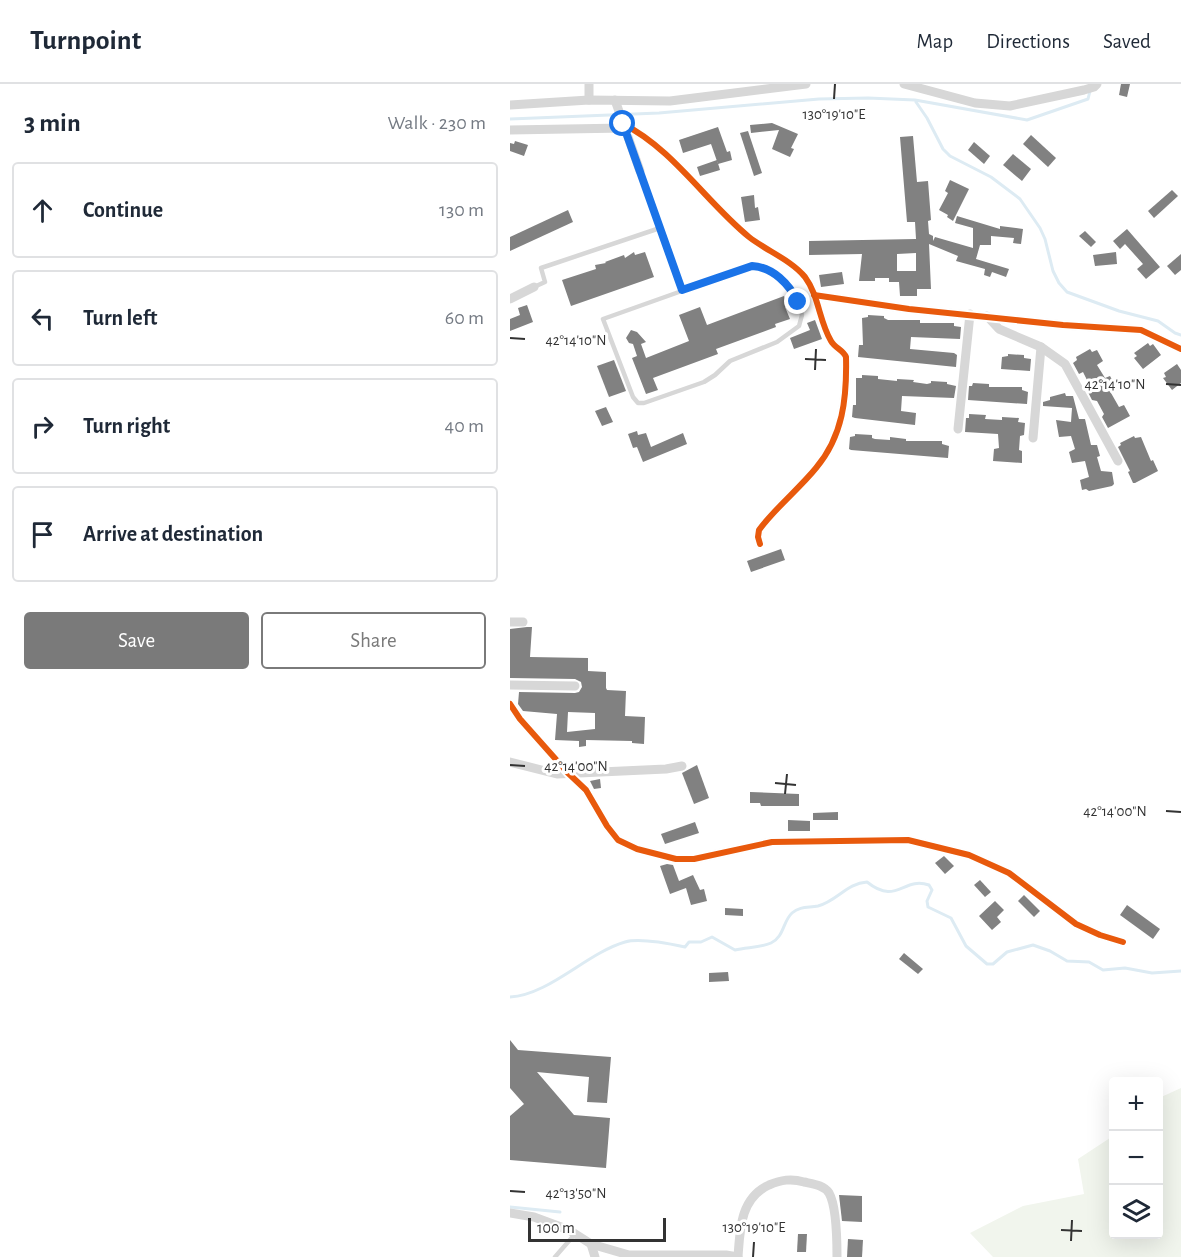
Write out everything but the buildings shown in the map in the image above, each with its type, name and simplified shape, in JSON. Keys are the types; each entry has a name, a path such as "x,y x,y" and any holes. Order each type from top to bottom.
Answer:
{"street":[{"path":"589,84 589,100"},
{"path":"510,130 620,115 670,101 806,84"},
{"path":"904,84 975,103 1010,106 1096,86"},
{"path":"510,105 589,100 620,115 666,156 748,236 793,266 805,278 814,295 831,341 844,352 846,357 843,412 838,432 817,467 759,530 760,543"},
{"path":"620,115 640,171"},
{"path":"510,299 534,287"},
{"path":"814,295 868,304 1063,325 1141,330 1181,349"},
{"path":"958,429 970,314"},
{"path":"987,316 999,329 1041,347 1065,364 1118,461"},
{"path":"1033,438 1041,347"},
{"path":"510,622 523,622"},
{"path":"510,686 575,686"},
{"path":"510,704 520,719 586,790 618,840 651,854 676,859 694,859 772,842 908,840 959,853 1009,873 1076,924 1123,942"},
{"path":"510,762 557,774 666,769 682,766"},
{"path":"510,1213 534,1217 575,1234 591,1244 629,1255 738,1257 743,1215 749,1200 760,1189 778,1181 794,1179 821,1186 829,1193 837,1233 837,1257"},
{"path":"591,1244 595,1257"}],"lane":[{"path":"640,171 682,290"},
{"path":"534,287 545,282 541,268 660,228"},
{"path":"752,266 760,266 790,286 802,315 799,327 777,342 730,361 704,382 644,403 638,403 633,397 603,319 682,290 752,266"},
{"path":"555,1257 575,1234"}],"shaded area":[{"path":"1181,1088 1181,1257 993,1257 970,1233 1023,1206 1084,1194 1078,1159 1109,1139 1109,1239 1163,1239 1163,1096"}],"waterway":[{"path":"510,119 659,113 819,99 868,98 915,100 1027,120 1088,99 1090,91"},
{"path":"916,102 943,149 950,156 991,177 1020,199 1040,228 1053,271 1067,292 1119,311 1158,321 1181,335"},
{"path":"510,997 525,995 554,982 596,955 625,942 646,941 685,947 689,942 701,942 712,937 735,950 767,945 778,937 789,916 795,911 825,904 854,885 867,882 877,889 886,891 920,883 929,885 932,890 927,901 928,907 951,918 966,946 987,964 993,964 1007,952 1033,945 1050,951 1067,961 1089,962 1103,970 1125,968 1152,973 1181,971"},
{"path":"510,1207 560,1212"}],"cycle path":[{"path":"623,124 641,134 673,161 749,237 786,261 805,277 810,284 831,341 846,357 846,387 838,430 816,468 759,530 760,544"},
{"path":"814,295 909,309 1063,325 1141,330 1181,349"},
{"path":"510,704 520,719 586,790 618,840 637,849 676,859 694,859 772,842 908,840 969,855 1009,873 1076,924 1123,942"}],"route":[{"path":"623,124 682,290 752,266 760,266 790,286 798,302"}]}
